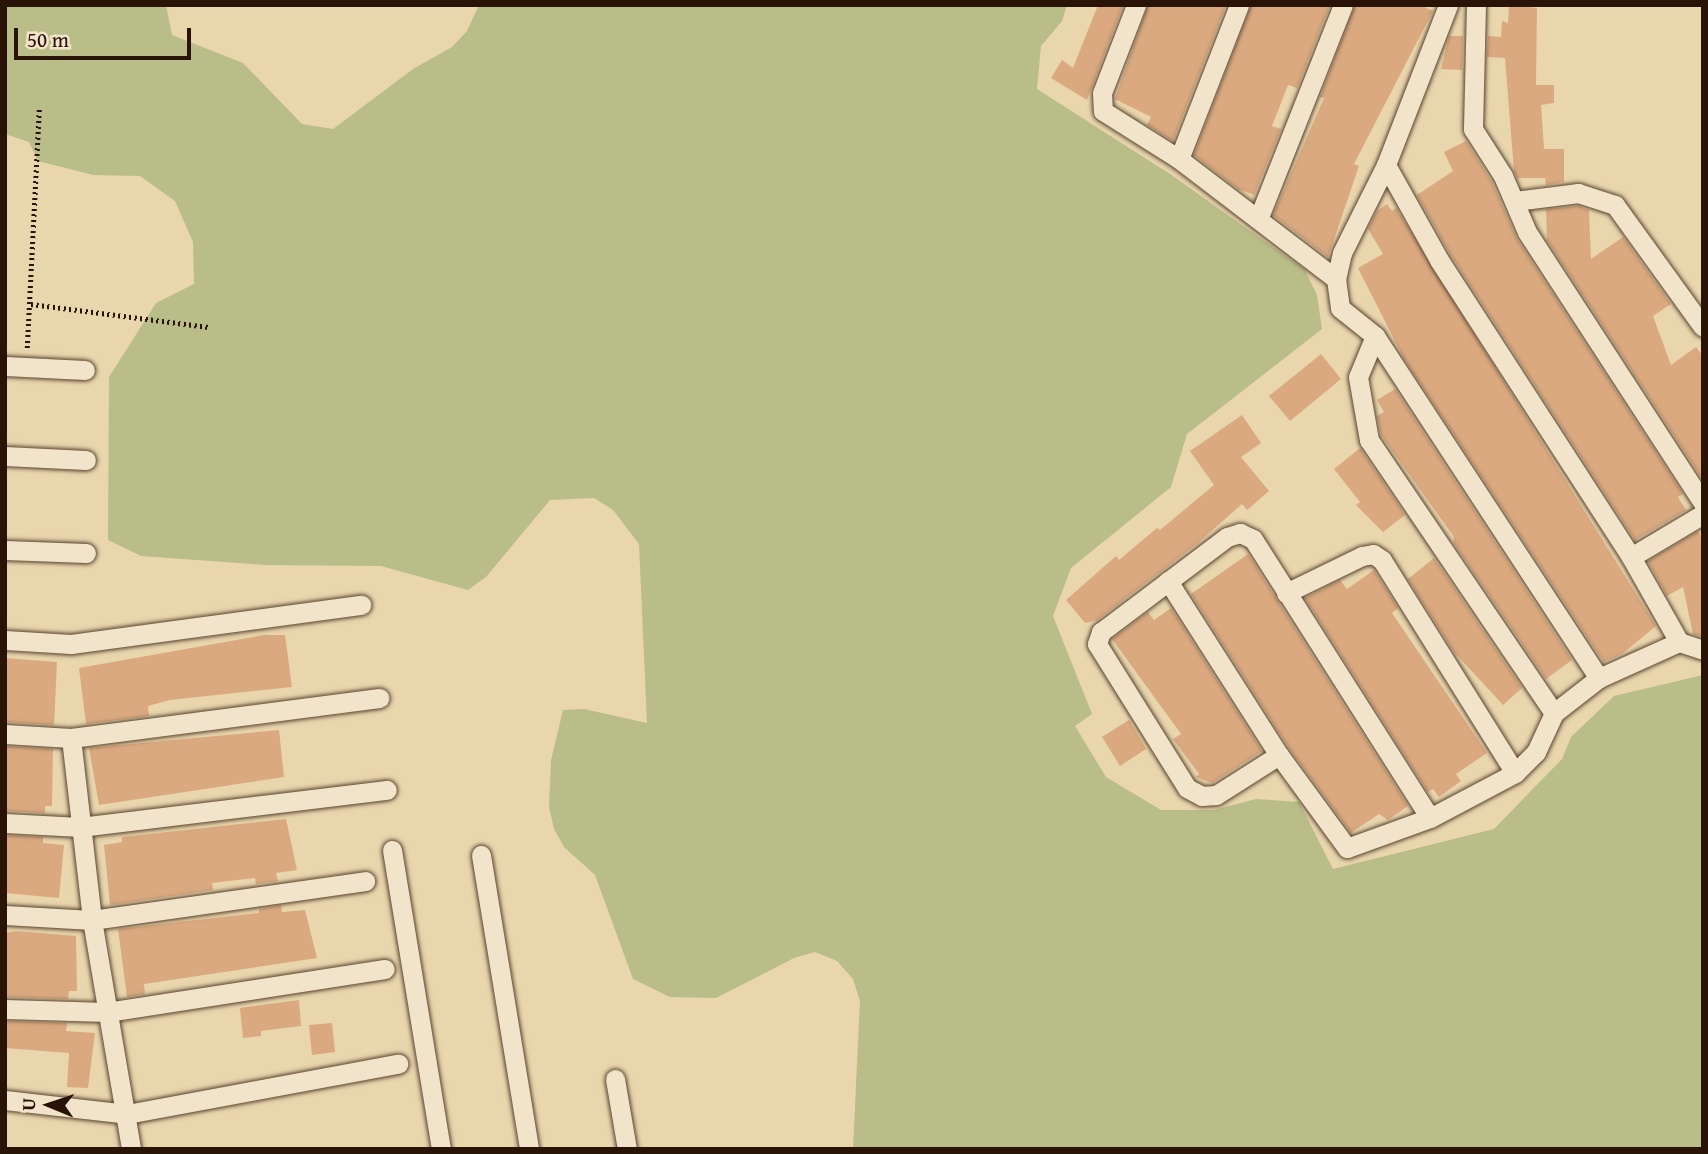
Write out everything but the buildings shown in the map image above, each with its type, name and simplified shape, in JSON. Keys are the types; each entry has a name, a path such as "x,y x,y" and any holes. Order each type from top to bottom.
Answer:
{"street":[{"path":"1136,5 1101,105 1103,111 1179,159 1259,217 1336,279"},
{"path":"1179,159 1239,5"},
{"path":"1259,217 1343,5"},
{"path":"1447,5 1387,165 1342,253 1336,279 1340,308 1375,336 1599,678"},
{"path":"1476,5 1473,129 1515,201 1527,232 1703,503"},
{"path":"1387,165 1439,260 1631,557 1679,642 1703,650"},
{"path":"1515,201 1578,193 1615,205 1703,327"},
{"path":"1375,336 1358,377 1369,440 1553,713"},
{"path":"15,366 85,370"},
{"path":"5,456 86,460"},
{"path":"1631,557 1703,513"},
{"path":"1279,755 1216,795 1202,796 1187,788 1101,656 1097,644 1101,632 1168,580 1227,537 1241,533 1253,539 1430,818"},
{"path":"5,550 86,553"},
{"path":"1286,593 1362,556 1373,554 1382,560 1515,773"},
{"path":"1168,580 1279,755 1347,848 1430,818 1515,773 1536,752 1553,713 1599,678 1679,642"},
{"path":"5,640 71,644 361,605"},
{"path":"5,734 71,738 379,698"},
{"path":"71,738 92,920 131,1149"},
{"path":"5,823 80,827 387,790"},
{"path":"392,850 441,1149"},
{"path":"481,855 529,1149"},
{"path":"5,915 92,920 365,880"},
{"path":"5,1009 107,1012 386,969"},
{"path":"5,1100 127,1114 398,1064"},
{"path":"615,1079 627,1149"}],"path":[{"path":"15,366 31,304 39,107"},
{"path":"31,304 209,327"}],"green space":[{"path":"5,5 166,5 172,35 243,63 302,124 333,129 413,69 452,47 467,31 479,5 1067,5 1062,21 1041,46 1037,89 1170,174 1305,270 1317,295 1322,329 1187,434 1171,487 1071,568 1053,616 1092,714 1075,726 1106,777 1161,810 1214,810 1256,799 1299,802 1333,869 1494,829 1562,759 1571,737 1614,696 1703,675 1703,1149 853,1149 860,1001 853,979 837,961 815,952 794,958 716,998 670,997 633,979 595,875 564,847 554,829 549,807 551,760 563,710 584,709 647,723 639,544 613,510 594,498 550,500 486,577 468,590 381,566 265,565 141,556 108,540 109,377 156,303 194,284 193,242 175,201 140,176 93,175 38,161 29,142 5,134"}]}
